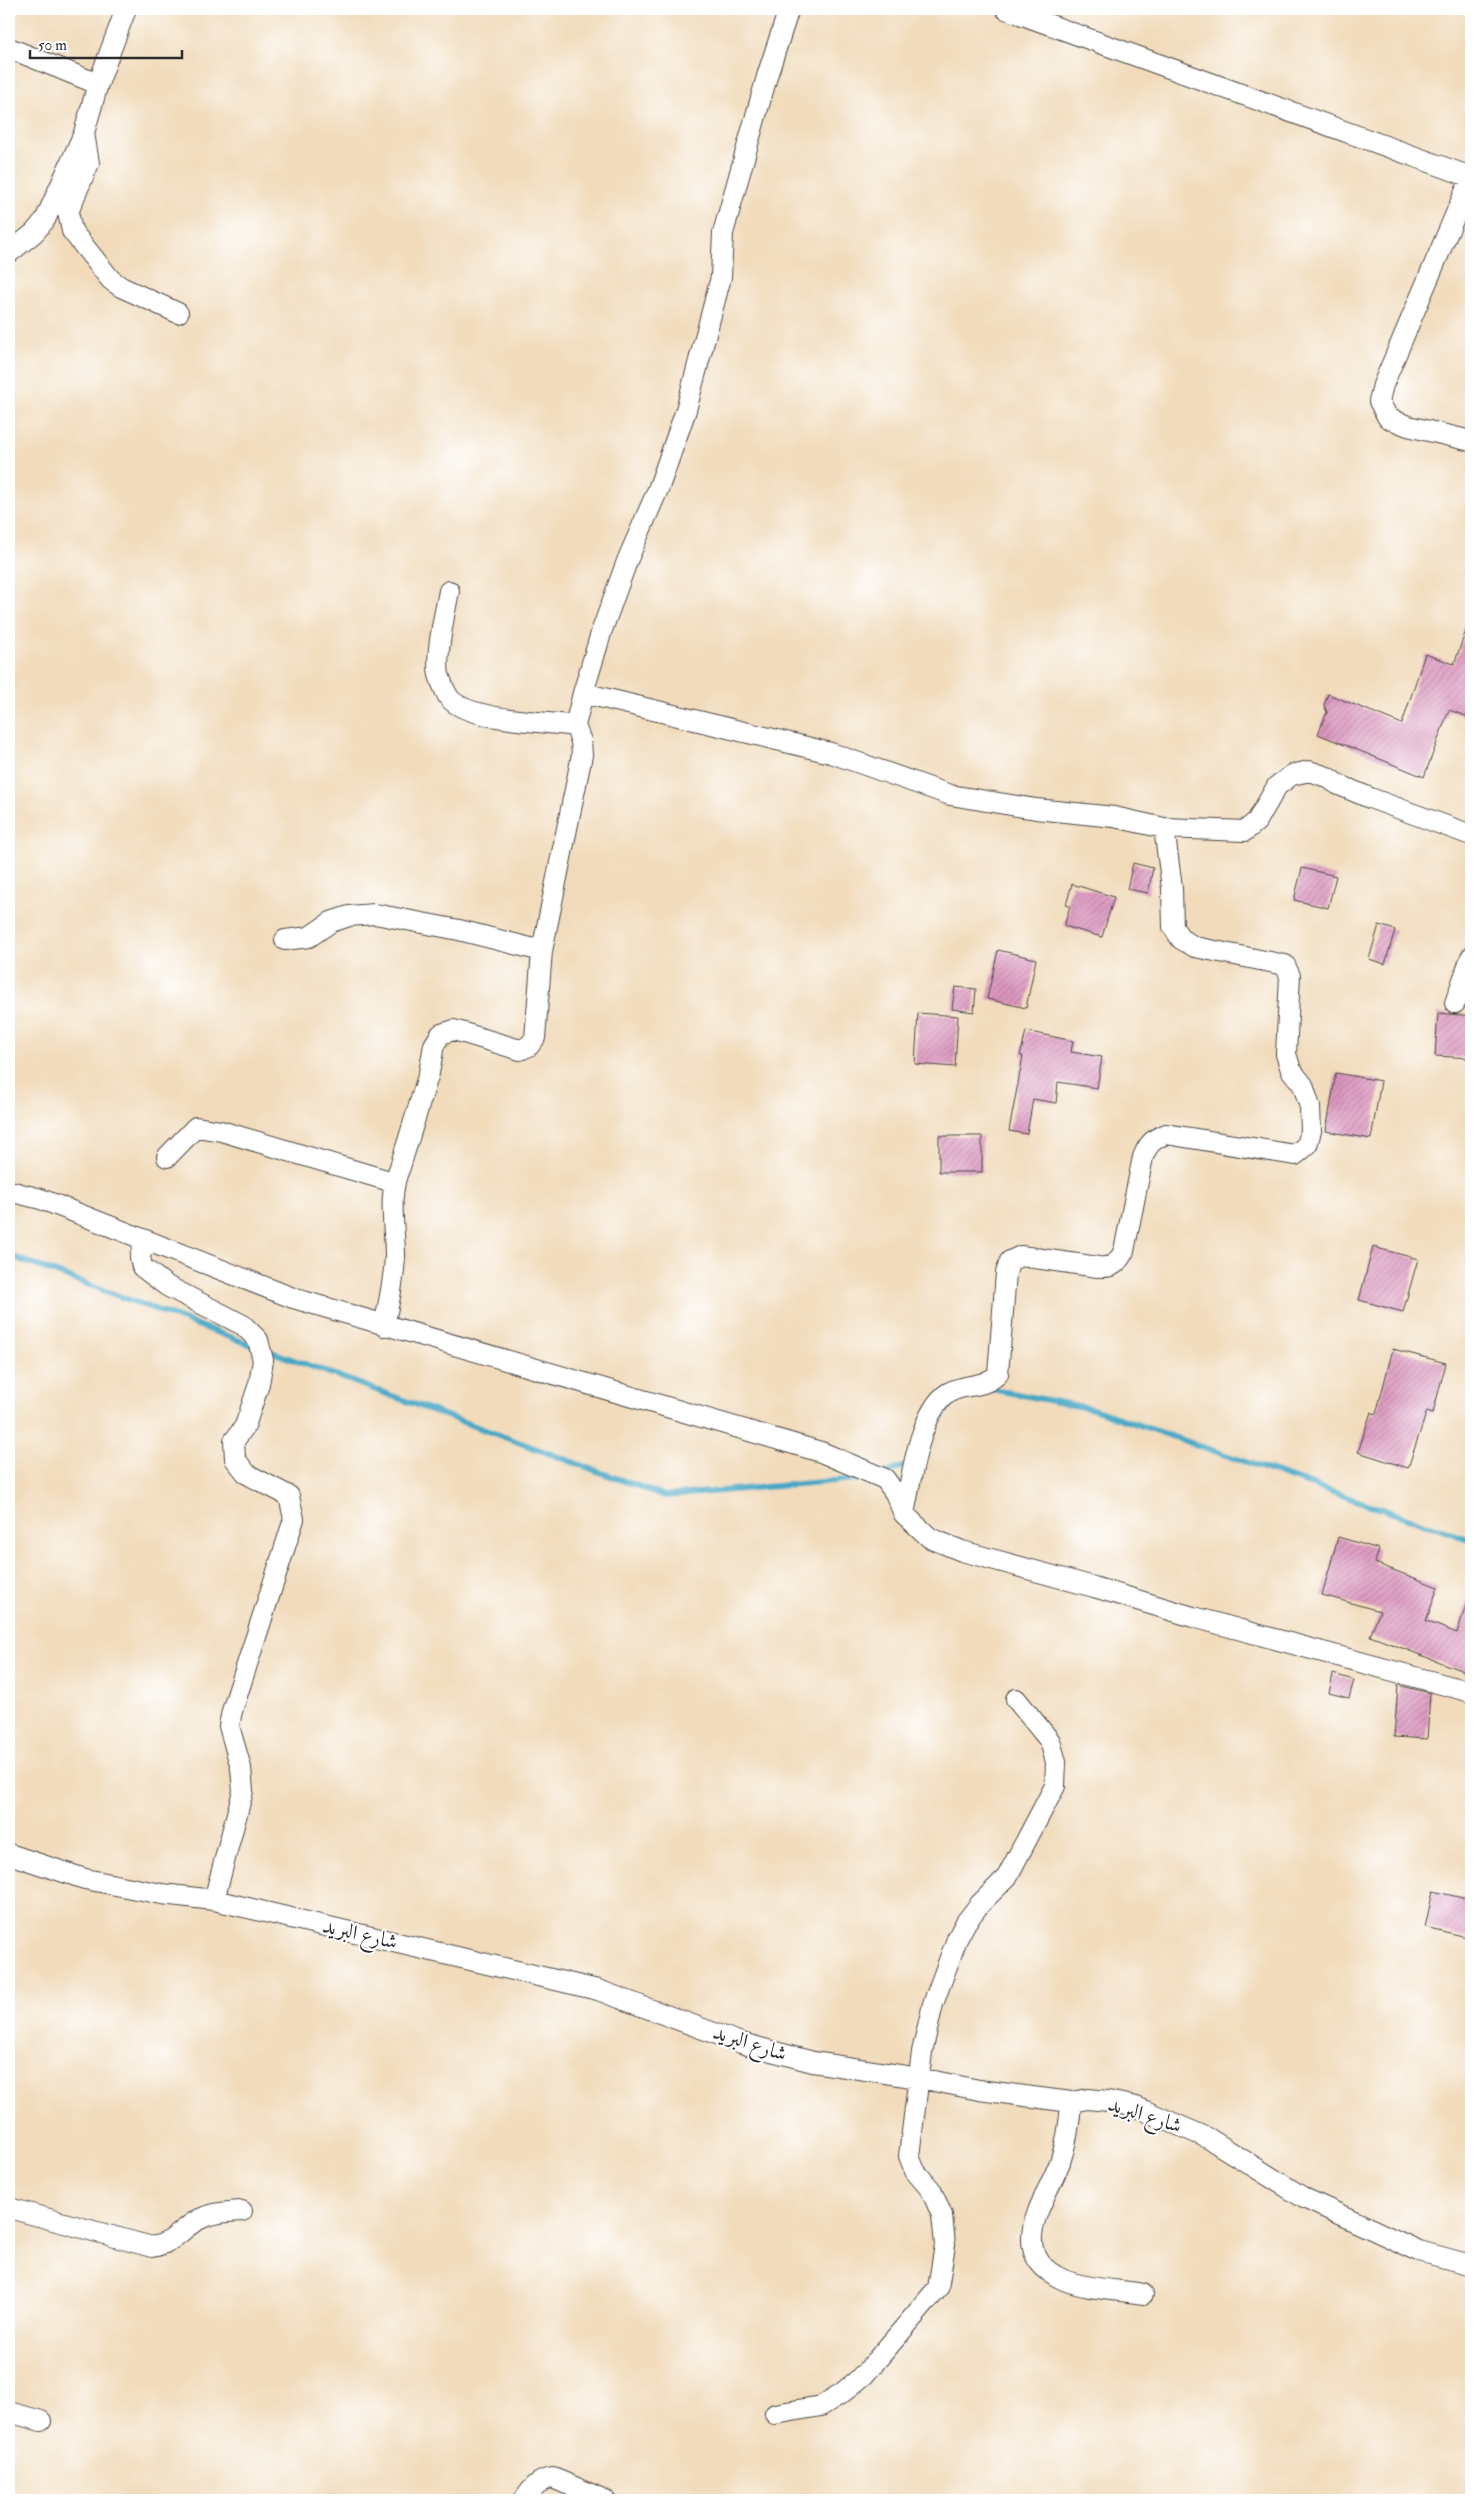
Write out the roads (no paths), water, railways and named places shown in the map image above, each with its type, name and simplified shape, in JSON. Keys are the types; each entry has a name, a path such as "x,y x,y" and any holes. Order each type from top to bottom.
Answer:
{"street":[{"path":"9,253 34,233 46,220 84,134 98,84 126,9"},
{"path":"384,1326 392,1289 395,1256 393,1182 400,1167 429,1073 434,1044 440,1034 454,1030 520,1050 529,1046 535,1038 542,951 582,755 581,741 575,726 583,693 605,621 627,561 660,487 686,410 721,277 723,233 768,73 789,9"},
{"path":"1006,9 1471,177 1384,385 1380,401 1388,418 1408,426 1471,441"},
{"path":"9,48 98,84"},
{"path":"84,134 88,163 68,212 72,231 111,280 121,287 178,313"},
{"path":"449,591 441,630 439,674 449,698 466,710 475,712 512,720 545,721 575,726"},
{"path":"583,693 831,753 950,795 1036,809 1114,817 1164,828 1245,831 1257,821 1277,786 1292,775 1309,772 1327,777 1337,784 1370,798 1471,834"},
{"path":"904,1514 925,1424 932,1408 949,1393 990,1382 998,1374 1006,1273 1010,1261 1021,1256 1110,1268 1118,1263 1124,1251 1143,1157 1147,1146 1155,1138 1166,1134 1295,1155 1307,1145 1311,1131 1310,1107 1303,1085 1291,1070 1286,1054 1290,976 1285,964 1195,947 1181,939 1173,927 1172,888 1164,828"},
{"path":"284,940 309,937 330,922 349,916 375,914 459,930 542,951"},
{"path":"1455,1003 1471,957"},
{"path":"167,1157 196,1127 220,1131 393,1182"},
{"path":"9,1191 41,1199 292,1298 821,1452 884,1479 895,1492 904,1514 930,1538 962,1551 1094,1587 1202,1620 1471,1692"},
{"path":"145,1240 140,1256 142,1268 167,1286 243,1325 258,1340 263,1360 259,1384 244,1426 234,1441 235,1459 247,1474 289,1496 294,1519 232,1711 229,1726 241,1768 243,1791 214,1900"},
{"path":"775,2414 821,2406 842,2393 864,2375 938,2288 945,2245 942,2215 931,2190 915,2170 909,2156 922,2052 933,2004 957,1939 966,1922 980,1904 1007,1877 1055,1786 1056,1762 1050,1741 1016,1699"},
{"name":"شارع البريد","path":"9,1854 85,1879 162,1894 214,1900 598,1990 742,2043 814,2062 919,2078 979,2090 1072,2102 1088,2099 1108,2101 1160,2115 1208,2138 1304,2198 1419,2251 1471,2265"},
{"path":"1072,2102 1061,2160 1048,2191 1036,2212 1031,2232 1031,2244 1037,2257 1046,2268 1064,2280 1143,2294"},
{"path":"9,2208 152,2247 166,2244 194,2222 211,2214 242,2211"},
{"path":"9,2412 41,2421"},
{"path":"524,2500 529,2491 540,2482 553,2478 605,2500"}],"waterway":[{"path":"9,1258 16,1258 254,1346"},
{"path":"264,1349 665,1496 867,1478"},
{"path":"986,1388 1093,1409 1471,1540"},
{"path":"933,1429 953,1400"},
{"path":"884,1474 910,1464"}]}
